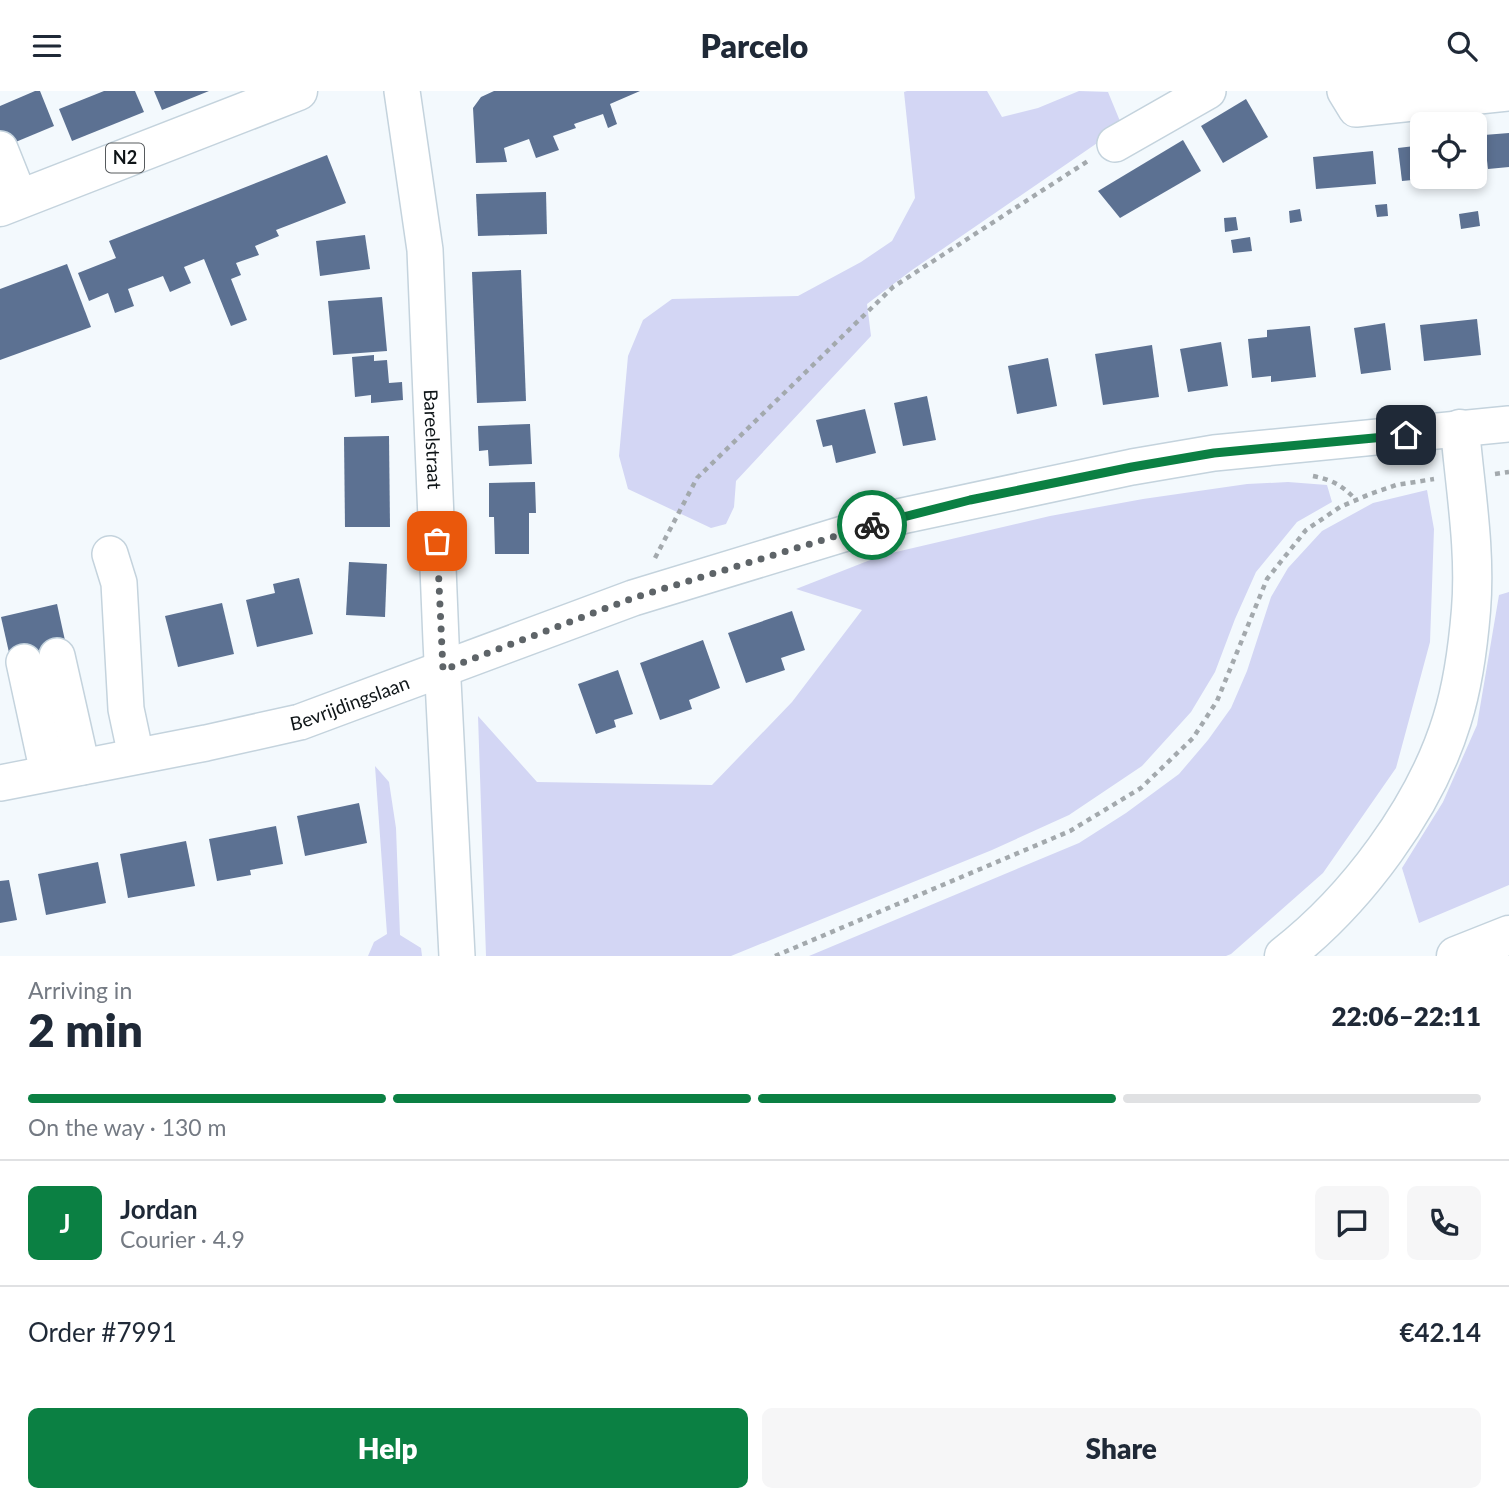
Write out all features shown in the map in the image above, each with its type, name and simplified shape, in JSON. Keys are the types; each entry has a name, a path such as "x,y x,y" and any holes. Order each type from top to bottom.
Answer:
{"main road":[{"name":"N2","path":"10,203 298,91"},
{"path":"1284,956 1313,934 1352,894 1395,835 1431,776 1452,720 1465,661 1471,608 1471,556 1460,429"},
{"path":"1456,956 1509,935"}],"street":[{"name":"Bareelstraat","path":"402,91 425,250 457,956"},
{"path":"1115,143 1208,91"},
{"path":"1345,91 1356,109 1509,93"},
{"path":"0,149 10,203"},
{"name":"Bevrijdingslaan","path":"0,783 300,722 633,598 902,516 1029,488 1214,453 1509,424"},
{"path":"110,554 119,583 126,709 136,756"},
{"path":"48,773 40,659 82,767"}],"path":[{"path":"633,598 697,478 893,288 1115,143"},
{"path":"1309,475 1330,479 1356,500"},
{"path":"775,956 1070,831 1141,788 1193,738 1217,701 1267,579 1306,530 1340,507 1356,500 1396,485 1430,480"}],"shaded area":[{"path":"987,91 1002,117 1038,108 1079,91 1108,92 1122,126 912,270 867,304 871,336 736,481 734,507 726,524 711,528 628,489 619,456 628,356 643,320 672,299 798,296 861,262 892,241 915,198 904,92"},
{"path":"1288,482 1327,485 1332,502 1297,522 1256,572 1215,672 1191,712 1142,766 1069,815 992,850 731,956 486,956 478,716 537,782 712,785 792,702 862,610 796,589 883,555 1050,516 1247,484"},
{"path":"1427,490 1434,529 1430,642 1396,768 1323,873 1231,954 809,956 1079,843 1179,774 1231,708 1247,671 1271,597 1288,568 1322,531 1373,503"},
{"path":"1509,592 1509,885 1419,923 1402,868 1443,802 1477,725 1499,595"},
{"path":"375,766 389,782 396,828 400,935 421,948 422,956 368,956 374,942 387,934"}],"building":[{"path":"40,91 54,126 6,146 0,130 0,106"},
{"path":"104,91 135,91 144,112 72,141 59,109"},
{"path":"154,91 209,91 162,110"},
{"path":"494,91 640,91 610,104 617,124 608,128 603,114 574,124 576,128 553,136 559,150 536,158 529,139 504,148 507,162 476,163 473,108 481,97"},
{"path":"1246,99 1268,137 1223,163 1201,126"},
{"path":"1509,133 1509,167 1488,169 1487,135"},
{"path":"1183,140 1201,171 1120,218 1098,191"},
{"path":"1410,147 1410,180 1402,181 1398,148"},
{"path":"1373,151 1376,184 1316,189 1313,157"},
{"path":"327,155 346,203 276,230 279,236 255,246 259,255 236,263 241,275 231,279 247,320 231,326 204,259 184,267 191,283 170,292 163,276 128,289 134,306 115,313 108,293 89,301 78,273 116,258 109,241"},
{"path":"546,192 547,234 478,236 476,194"},
{"path":"1387,204 1388,216 1377,217 1375,205"},
{"path":"1300,209 1302,221 1290,223 1289,211"},
{"path":"1478,211 1480,226 1461,229 1459,214"},
{"path":"1236,217 1238,230 1225,232 1224,218"},
{"path":"365,235 370,269 320,276 316,241"},
{"path":"1250,237 1252,251 1233,253 1231,240"},
{"path":"67,264 91,327 0,360 0,289"},
{"path":"521,270 526,401 477,403 472,272"},
{"path":"382,297 387,351 333,355 328,301"},
{"path":"1477,319 1481,355 1424,361 1420,325"},
{"path":"1385,323 1391,370 1361,374 1354,328"},
{"path":"1310,326 1316,377 1271,382 1271,376 1252,378 1248,339 1267,337 1267,330"},
{"path":"1221,342 1228,386 1188,392 1180,349"},
{"path":"1152,345 1159,397 1103,405 1095,354"},
{"path":"374,355 374,361 387,360 389,383 402,382 403,400 371,403 371,395 355,397 352,357"},
{"path":"1048,358 1057,406 1017,414 1008,366"},
{"path":"927,396 936,440 903,446 894,403"},
{"path":"865,409 876,453 836,463 832,445 823,447 816,420"},
{"path":"530,424 532,464 489,466 488,450 479,451 478,426"},
{"path":"389,436 390,527 345,527 344,437"},
{"path":"535,482 536,513 529,513 529,554 495,554 494,517 489,517 489,483"},
{"path":"349,562 387,564 385,617 346,615"},
{"path":"299,578 313,634 257,647 246,600 275,593 273,584"},
{"path":"222,603 234,654 178,667 165,616"},
{"path":"57,604 66,645 10,657 1,617"},
{"path":"792,611 805,650 781,658 785,670 746,683 728,633"},
{"path":"703,640 720,688 689,700 692,709 660,720 640,663"},
{"path":"618,670 633,714 614,720 616,727 596,734 578,684"},
{"path":"359,803 367,843 305,856 297,816"},
{"path":"276,826 283,864 250,870 251,875 217,881 209,839"},
{"path":"186,841 195,886 128,898 120,854"},
{"path":"98,862 106,903 46,915 38,874"},
{"path":"9,880 17,920 0,923 0,881"}],"way so far":[{"path":"437,541 443,670 633,598 872,525"}],"route":[{"path":"872,525 1016,490 1214,453 1406,435"}]}
